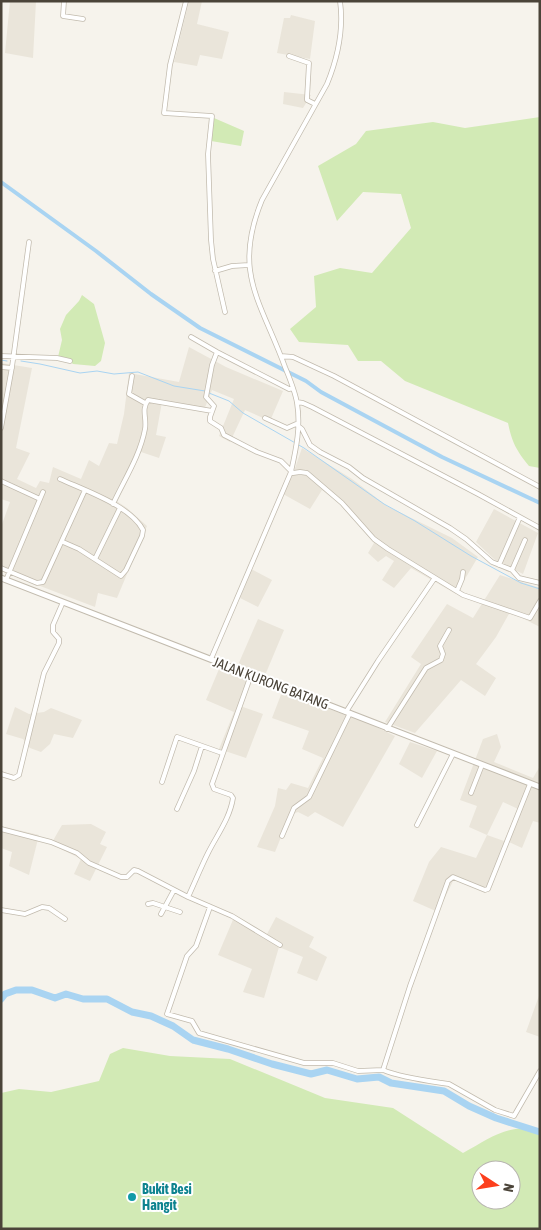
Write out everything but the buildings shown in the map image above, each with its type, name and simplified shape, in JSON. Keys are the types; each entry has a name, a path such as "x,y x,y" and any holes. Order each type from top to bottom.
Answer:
{"street":[{"path":"64,1 63,16 82,19"},
{"path":"186,1 170,65 164,113 212,116 208,154 211,240 225,312"},
{"path":"211,659 291,472 299,426 297,402 281,356 257,301 249,265 251,237 259,208 327,84 337,56 342,23 340,1"},
{"path":"289,56 309,63 306,98 315,104"},
{"path":"1,428 3,404 14,357 29,242"},
{"path":"216,271 232,266 249,265"},
{"path":"191,337 289,388 292,387"},
{"path":"217,352 212,365 206,399 214,406 210,421 221,428 224,435 247,448 281,460 293,473 307,473 342,503 379,544 434,579 476,600 530,618 540,601"},
{"path":"1,356 57,358 70,361"},
{"path":"281,356 293,357 347,383 540,487"},
{"path":"1,367 12,368"},
{"path":"132,376 129,394 145,403"},
{"path":"145,403 151,400 212,411"},
{"path":"297,402 312,407 540,528"},
{"path":"113,504 140,446 145,428 145,403"},
{"path":"265,418 287,428 296,424 302,429 313,448 349,467 368,481 450,528 466,539 488,560 512,570 519,578 540,583"},
{"path":"60,480 85,490 120,508 135,518 143,530 126,570 120,576 80,549 62,542"},
{"path":"1,481 40,499"},
{"path":"1,568 41,584 45,579 85,490"},
{"path":"4,579 9,572 43,492"},
{"path":"95,559 120,508"},
{"path":"499,565 520,517"},
{"path":"512,570 525,540"},
{"path":"457,591 463,572"},
{"name":"JALAN KURONG BATANG","path":"4,579 540,788"},
{"path":"282,836 294,808 309,796 348,712 378,660 434,579"},
{"path":"1,782 2,775 16,778 18,775 45,670 59,644 59,639 52,629 63,602"},
{"path":"387,728 426,668 441,660 443,654 440,646 449,630"},
{"path":"188,897 225,822 232,802 233,798 231,795 214,789 212,784 251,675"},
{"path":"162,782 177,737 222,753"},
{"path":"177,809 202,746"},
{"path":"417,825 453,754"},
{"path":"471,793 482,765"},
{"path":"383,1070 407,995 448,881 453,877 485,890 488,889 530,784"},
{"path":"1,829 56,844 77,853 88,864 121,877 127,877 134,870 138,871 188,897 232,916 280,945"},
{"path":"161,914 174,890"},
{"path":"148,904 152,903 180,912"},
{"path":"1,910 25,914 42,907 49,908 65,918"},
{"path":"210,907 196,946 187,956 167,1014 192,1021 200,1033 304,1063 333,1063 358,1071 383,1070 396,1075 440,1084 449,1084 496,1110 514,1116 540,1072"}],"shaded area":[{"path":"10,1 36,1 33,58 5,53"},
{"path":"189,1 202,1 197,24 229,32 222,59 200,55 197,66 174,62"},
{"path":"291,15 315,21 310,59 277,53 284,18 290,18"},
{"path":"284,92 311,95 303,108 283,104"},
{"path":"189,347 226,367 283,391 270,421 245,410 230,442 219,436 234,399 212,390 204,410 162,402 156,435 166,437 159,458 138,451 115,500 147,526 117,598 98,593 95,607 1,571 1,527 10,502 1,499 1,363 32,368 16,448 30,453 17,479 36,488 40,481 49,483 53,467 81,479 89,460 99,466 109,443 117,444 124,414 129,373 179,382"},
{"path":"302,448 352,479 387,506 452,538 478,557 456,594 411,568 394,588 382,580 394,561 386,556 378,562 368,553 374,543 339,503 322,490 310,509 283,494 293,474"},
{"path":"494,509 538,533 523,574 495,560 476,542"},
{"path":"251,569 272,580 258,607 240,598"},
{"path":"500,575 540,588 540,627 510,612 496,637 476,664 496,678 485,696 461,680 415,733 385,722 421,664 411,657 447,604 473,618"},
{"path":"258,619 284,630 266,673 238,665"},
{"path":"219,669 250,681 240,706 263,714 246,758 219,749 234,712 206,700"},
{"path":"282,692 368,723 395,736 343,827 315,812 308,817 298,812 290,815 275,852 257,847 275,806 278,788 286,790 291,783 308,788 323,758 302,749 309,731 272,718"},
{"path":"15,707 29,714 44,712 51,708 82,720 73,738 54,734 50,744 41,752 30,748 23,739 6,734"},
{"path":"497,734 501,747 494,762 533,778 540,766 540,823 533,821 522,848 509,842 489,891 454,879 438,912 413,901 429,862 441,847 476,858 487,835 469,827 477,806 460,800 483,739","holes":["503,802 518,809 504,841 487,835"]},
{"path":"410,742 437,751 422,778 399,764"},
{"path":"91,824 106,832 100,844 107,847 90,881 74,874 81,859 51,844 62,825"},
{"path":"1,826 39,835 29,875 9,866 12,852 1,848"},
{"path":"235,915 267,934 276,917 314,937 309,947 327,957 317,981 297,973 303,957 279,947 264,998 243,992 252,969 218,955"},
{"path":"540,993 540,1037 526,1032"}],"green space":[{"path":"540,117 540,468 529,466 521,455 515,446 508,423 405,381 381,361 358,361 348,345 299,342 290,329 316,307 314,276 340,268 372,273 411,228 401,194 363,192 337,221 318,166 356,144 366,131 433,122 465,128"},
{"path":"214,118 244,131 241,146 211,141"},
{"path":"82,295 94,304 105,343 101,361 95,366 73,364 68,359 58,357 62,340 60,329 66,315"},
{"path":"123,1048 170,1056 230,1059 325,1098 393,1108 463,1153 509,1130 529,1129 540,1131 540,1229 1,1229 1,1093 19,1089 51,1092 99,1081 110,1054"}],"waterway":[{"path":"1,182 96,251 151,294 200,328 306,381 321,392 442,457 540,503"},
{"path":"1,360 7,361"},
{"path":"21,361 80,373 97,371 114,374 138,372 174,386 205,391"},
{"path":"209,393 229,401 243,413 304,448 384,504 471,556 521,583 540,589"},
{"path":"1,999 5,994 16,990 32,990 55,998 66,994 83,999 107,999 132,1012 151,1016 173,1026 193,1040 311,1074 327,1070 357,1079 379,1077 391,1083 444,1091 469,1106 496,1118 540,1132"}],"place":[{"name":"Bukit Besi Hangit","path":"132,1197"}]}
